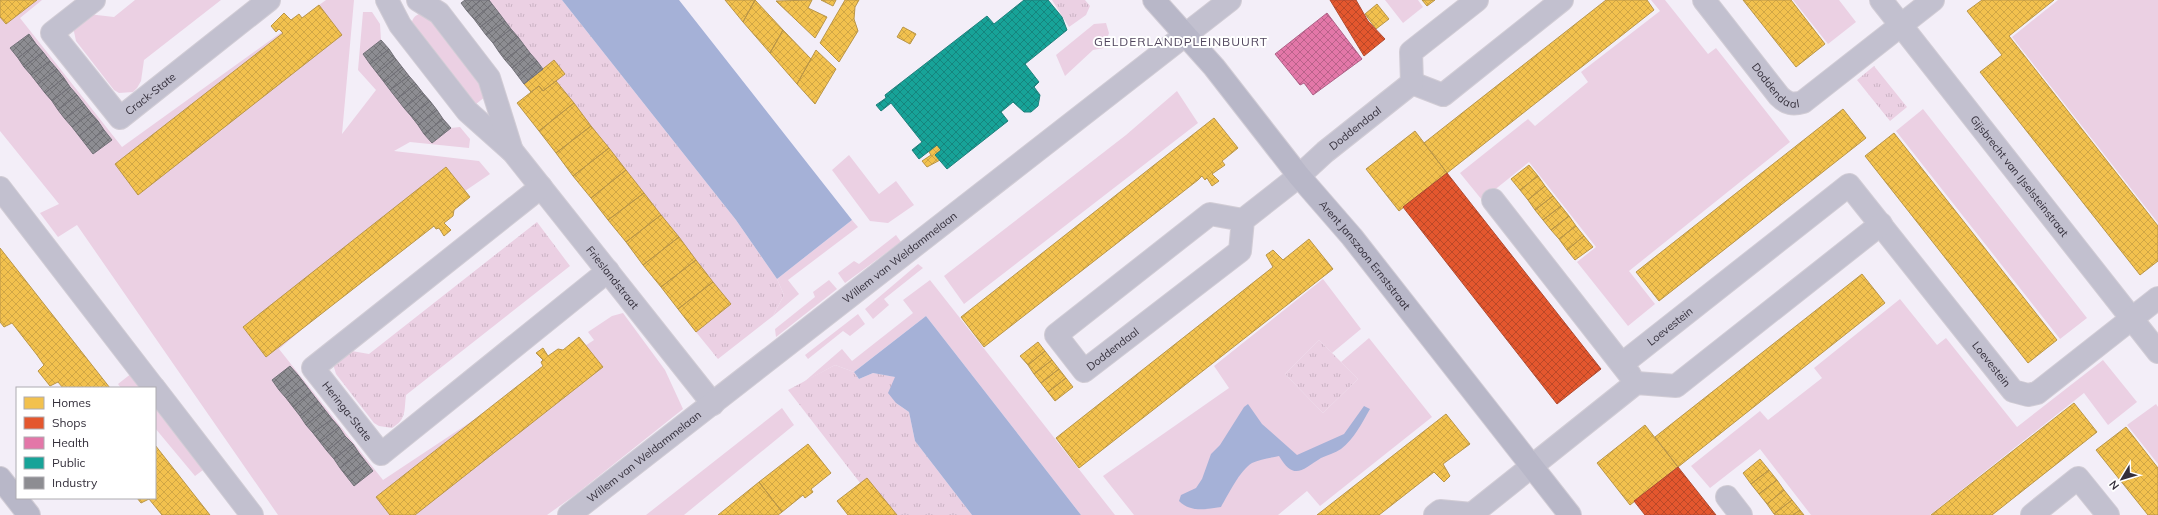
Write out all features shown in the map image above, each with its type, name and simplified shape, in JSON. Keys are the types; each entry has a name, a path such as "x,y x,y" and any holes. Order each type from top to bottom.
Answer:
{"street":[{"name":"Crack-State","path":"94,0 52,33 120,118 269,0"},
{"name":"Frieslandstraat","path":"387,0 400,25 467,111 513,152 713,404"},
{"name":"Frieslandstraat","path":"418,0 439,14 489,78 513,152"},
{"name":"Arent Janszoon Ernststraat","path":"1154,0 1214,67 1299,176 1352,237 1570,515"},
{"name":"Willem van Weldammelaan","path":"569,515 1230,0"},
{"path":"1477,0 1411,52 1412,83 1443,95 1562,0"},
{"name":"Doddendaal","path":"1704,0 1782,99 1785,102 1794,105 1803,102 1901,25"},
{"name":"Gijsbrecht van IJselsteinstraat","path":"1881,0 2158,352"},
{"path":"1901,25 1932,0"},
{"name":"Doddendaal","path":"1243,220 1210,214 1056,335 1084,371 1240,251 1243,220 1412,83"},
{"name":"Loevestein","path":"1622,364 1849,185 2013,391 2028,395 2037,393 2158,298"},
{"name":"Heringa-State","path":"540,187 313,368 381,454 608,271"},
{"path":"0,188 154,387"},
{"path":"1493,200 1636,383"},
{"path":"1435,515 1440,511 1472,514 1636,383 1676,386 1881,224"},
{"path":"156,389 252,515"},
{"path":"0,478 16,498"},
{"path":"2032,515 2078,478 2108,515"},
{"path":"1727,497 1741,515"},
{"path":"16,499 29,515"}],"green space":[{"path":"0,0 42,0 20,18 122,147 326,0 354,0 342,134 376,90 358,70 363,12 372,12 380,24 381,40 451,128 460,127 470,139 469,148 410,142 394,151 479,161 490,174 465,191 279,349 383,480 594,340 588,332 612,316 623,313 665,370 683,409 575,495 547,515 278,515 77,225 58,237 40,213 59,204 0,131"},
{"path":"135,0 221,0 144,60 141,81 133,92 119,93 114,90 76,41 73,27 88,14 114,17"},
{"path":"478,0 562,0 736,220 777,279 784,295 773,316 718,359 696,332 556,81"},
{"path":"1052,0 1085,0 1090,6 1086,15 1069,27"},
{"path":"1385,0 1418,0 1423,7 1403,23"},
{"path":"1651,0 1665,0 1708,54 1716,48 1790,142 1629,271 1655,304 1628,326 1577,262 1596,247 1529,162 1482,200 1460,173 1528,119 1535,126 1588,82 1581,72 1660,11"},
{"path":"1793,0 1839,0 1856,22 1828,44"},
{"path":"2058,0 2158,0 2158,223 2012,37"},
{"path":"422,13 430,17 484,84 485,97 476,104 465,96 411,27 414,18"},
{"path":"1106,23 1109,33 1104,48 1093,50 1065,76 1056,55 1094,24"},
{"path":"1874,66 1907,107 1890,121 1857,80"},
{"path":"1177,91 1198,123 964,304 944,276 1126,135"},
{"path":"1923,109 2087,318 2060,339 1896,131"},
{"path":"849,155 879,194 896,181 914,205 888,223 870,221 832,170"},
{"path":"852,220 858,227 788,280 799,294 773,316 784,295 777,279"},
{"path":"537,222 570,266 406,395 404,414 397,425 392,428 379,426 374,423 336,374 333,364 346,350 369,354"},
{"path":"896,235 901,242 845,283 838,273 854,261 859,264"},
{"path":"918,264 923,268 884,299 889,305 873,319 865,309"},
{"path":"1323,279 1361,329 1332,353 1319,340 1285,374 1323,413 1358,379 1341,362 1369,338 1432,417 1320,506 1307,491 1278,515 1134,515 1103,476 1229,388 1214,366"},
{"path":"829,280 837,289 776,337 775,329 815,297 813,292"},
{"path":"930,280 1115,515 1081,515 926,316 854,372 835,365 804,382 842,349 852,361 913,313 903,300"},
{"path":"1900,299 1937,345 1946,338 2017,427 2103,360 2137,402 2108,425 2084,393 1930,515 1811,515 1760,449 1710,488 1691,466 1760,411 1768,420 1822,378 1814,368"},
{"path":"858,314 865,324 850,336 843,331 808,359 805,355"},
{"path":"1319,340 1358,379 1323,413 1285,374"},
{"path":"835,365 854,372 859,379 873,373 896,377 896,403 909,412 915,441 972,515 885,515 788,390"},
{"path":"132,373 143,387 120,387 118,384"},
{"path":"156,403 207,467 195,476 156,429"},
{"path":"2156,404 2158,407 2158,464 2127,425"},
{"path":"782,408 794,425 684,515 646,515"}],"water":[{"path":"562,0 679,0 852,220 777,279 736,220"},
{"path":"926,316 1081,515 972,515 915,441 909,412 896,403 888,393 895,377 873,373 859,379 854,372"},
{"path":"1248,404 1262,424 1297,455 1344,434 1364,406 1370,409 1346,445 1303,469 1294,471 1289,469 1279,456 1258,460 1243,471 1221,507 1194,509 1184,505 1179,501 1181,495 1196,488 1202,479 1211,454 1220,445 1244,407"}],"building: Homes":[{"path":"0,0 37,0 6,24 0,17"},
{"path":"725,0 755,0 743,22"},
{"path":"755,0 783,30 770,53 743,22"},
{"path":"812,0 808,8 827,17 815,38 776,1"},
{"path":"821,0 836,0 833,6"},
{"path":"845,0 859,0 855,7 854,19 858,31 839,62 820,43"},
{"path":"1422,0 1435,0 1427,6"},
{"path":"1606,0 1647,0 1654,10 1447,173 1424,143"},
{"path":"1743,0 1791,0 1825,44 1796,67"},
{"path":"1982,0 2054,0 2009,36 2158,226 2158,261 2140,275 1980,72 2002,55 1967,11"},
{"path":"1377,4 1389,19 1376,29 1365,14"},
{"path":"319,5 342,35 138,195 115,164 283,33 279,29 276,32 271,26 284,13 291,20 299,14 302,18"},
{"path":"903,27 916,34 910,44 897,37"},
{"path":"783,30 811,59 797,84 770,53"},
{"path":"816,50 836,69 815,104 797,84"},
{"path":"554,60 565,74 543,91 539,86 531,92 524,84"},
{"path":"556,81 574,103 539,131 517,103 539,86 543,91"},
{"path":"574,103 591,126 556,153 539,131"},
{"path":"1843,109 1866,138 1659,301 1636,272"},
{"path":"1214,118 1238,148 1222,161 1225,165 1212,174 1219,181 1212,186 1207,178 1205,180 1202,176 984,347 961,317"},
{"path":"591,126 609,148 573,176 556,153"},
{"path":"1415,131 1447,173 1399,211 1366,169"},
{"path":"1894,133 2057,340 2028,363 1865,156"},
{"path":"937,145 941,150 935,155 940,160 927,167 922,161 931,155 929,152"},
{"path":"609,148 626,170 591,198 573,176"},
{"path":"1529,165 1538,176 1520,190 1511,179"},
{"path":"446,167 470,197 454,210 453,216 444,223 451,230 444,236 439,228 436,229 434,226 266,357 243,327"},
{"path":"626,170 644,193 608,220 591,198"},
{"path":"1538,176 1545,186 1528,200 1520,190"},
{"path":"1545,186 1553,196 1535,210 1528,200"},
{"path":"644,193 661,215 626,242 608,220"},
{"path":"1553,196 1561,206 1543,220 1535,210"},
{"path":"1561,206 1569,216 1551,230 1543,220"},
{"path":"661,215 679,237 643,265 626,242"},
{"path":"1569,216 1576,226 1559,239 1551,230"},
{"path":"1576,226 1584,236 1567,250 1559,239"},
{"path":"1584,236 1593,247 1575,260 1567,250"},
{"path":"679,237 696,260 661,287 643,265"},
{"path":"1309,239 1333,269 1079,468 1056,438 1273,267 1266,255 1273,250 1283,260"},
{"path":"0,248 109,387 62,387 58,382 50,386 38,371 44,365 12,323 4,327 0,322"},
{"path":"696,260 713,282 678,309 661,287"},
{"path":"1862,274 1885,303 1678,467 1655,437"},
{"path":"713,282 731,304 696,332 678,309"},
{"path":"579,337 603,367 415,515 390,515 376,497 543,366 541,362 543,360 536,353 543,348 548,356 558,349 563,350"},
{"path":"1038,342 1045,351 1028,365 1020,356"},
{"path":"1045,351 1052,360 1034,374 1028,365"},
{"path":"1052,360 1059,369 1041,383 1034,374"},
{"path":"1059,369 1066,378 1048,392 1041,383"},
{"path":"1066,378 1073,387 1055,401 1048,392"},
{"path":"2074,403 2097,432 1992,515 1931,515"},
{"path":"1446,414 1470,444 1443,464 1450,476 1444,482 1434,472 1379,515 1317,515"},
{"path":"1645,425 1678,467 1630,505 1597,463"},
{"path":"2126,427 2158,468 2158,515 2148,515 2096,450"},
{"path":"808,444 831,473 811,489 813,492 805,498 803,495 782,512 759,482"},
{"path":"156,446 210,515 162,515 149,499 156,499"},
{"path":"1760,459 1769,470 1751,484 1743,473"},
{"path":"1769,470 1777,480 1759,494 1751,484"},
{"path":"867,478 897,515 848,515 837,501"},
{"path":"1777,480 1784,490 1767,504 1759,494"},
{"path":"759,482 782,512 778,515 718,515"},
{"path":"1784,490 1792,500 1774,514 1767,504"},
{"path":"138,499 149,499 141,503"},
{"path":"1792,500 1800,510 1793,515 1774,514"},
{"path":"1800,510 1804,515 1793,515"}],"building: Shops":[{"path":"1330,0 1356,0 1368,21 1385,39 1364,56"},
{"path":"1447,173 1601,369 1557,404 1403,207"},
{"path":"1678,467 1716,515 1645,515 1634,501"}],"building: Health":[{"path":"1327,13 1362,59 1313,95 1304,83 1300,85 1275,54"}],"building: Public":[{"path":"1024,0 1048,0 1062,17 1067,30 1025,64 1039,82 1034,87 1040,95 1038,106 1031,112 1024,112 1013,102 1001,112 1008,121 947,169 935,155 941,150 937,145 919,159 912,150 922,142 891,103 881,111 876,105 886,98 885,95 987,16 994,24"}],"building: Industry":[{"path":"465,0 481,0 467,11 461,3"},
{"path":"481,0 489,0 492,4 474,19 467,11"},
{"path":"492,4 499,13 480,27 474,19"},
{"path":"499,13 505,21 486,35 480,27"},
{"path":"505,21 511,29 493,43 486,35"},
{"path":"511,29 518,37 499,52 493,43"},
{"path":"29,34 36,44 18,58 10,48"},
{"path":"518,37 524,45 505,60 499,52"},
{"path":"381,40 389,49 370,64 363,54"},
{"path":"36,44 43,52 24,67 18,58"},
{"path":"524,45 530,53 512,68 505,60"},
{"path":"389,49 395,58 377,73 370,64"},
{"path":"43,52 50,61 31,75 24,67"},
{"path":"530,53 537,61 518,76 512,68"},
{"path":"395,58 402,67 384,82 377,73"},
{"path":"50,61 57,69 38,84 31,75"},
{"path":"537,61 543,69 524,84 518,76"},
{"path":"402,67 409,76 390,90 384,82"},
{"path":"57,69 64,78 45,93 38,84"},
{"path":"409,76 416,84 397,99 390,90"},
{"path":"64,78 70,87 52,101 45,93"},
{"path":"416,84 423,93 404,108 397,99"},
{"path":"70,87 77,95 58,110 52,101"},
{"path":"423,93 430,101 411,116 404,108"},
{"path":"77,95 84,104 65,119 58,110"},
{"path":"430,101 437,110 418,125 411,116"},
{"path":"84,104 91,113 72,127 65,119"},
{"path":"437,110 443,119 424,134 418,125"},
{"path":"91,113 98,121 79,136 72,127"},
{"path":"443,119 451,128 432,143 424,134"},
{"path":"98,121 104,130 86,145 79,136"},
{"path":"104,130 112,140 93,154 86,145"},
{"path":"290,366 298,375 279,390 272,380"},
{"path":"298,375 305,384 286,398 279,390"},
{"path":"305,384 311,392 293,407 286,398"},
{"path":"311,392 318,401 300,416 293,407"},
{"path":"318,401 325,410 306,425 300,416"},
{"path":"325,410 332,419 313,433 306,425"},
{"path":"332,419 339,427 320,442 313,433"},
{"path":"339,427 345,436 327,451 320,442"},
{"path":"345,436 353,444 334,459 327,451"},
{"path":"353,444 359,453 340,468 334,459"},
{"path":"359,453 366,462 347,477 340,468"},
{"path":"366,462 373,471 354,486 347,477"}],"district":[{"name":"GELDERLANDPLEINBUURT","path":"1181,41"}]}
